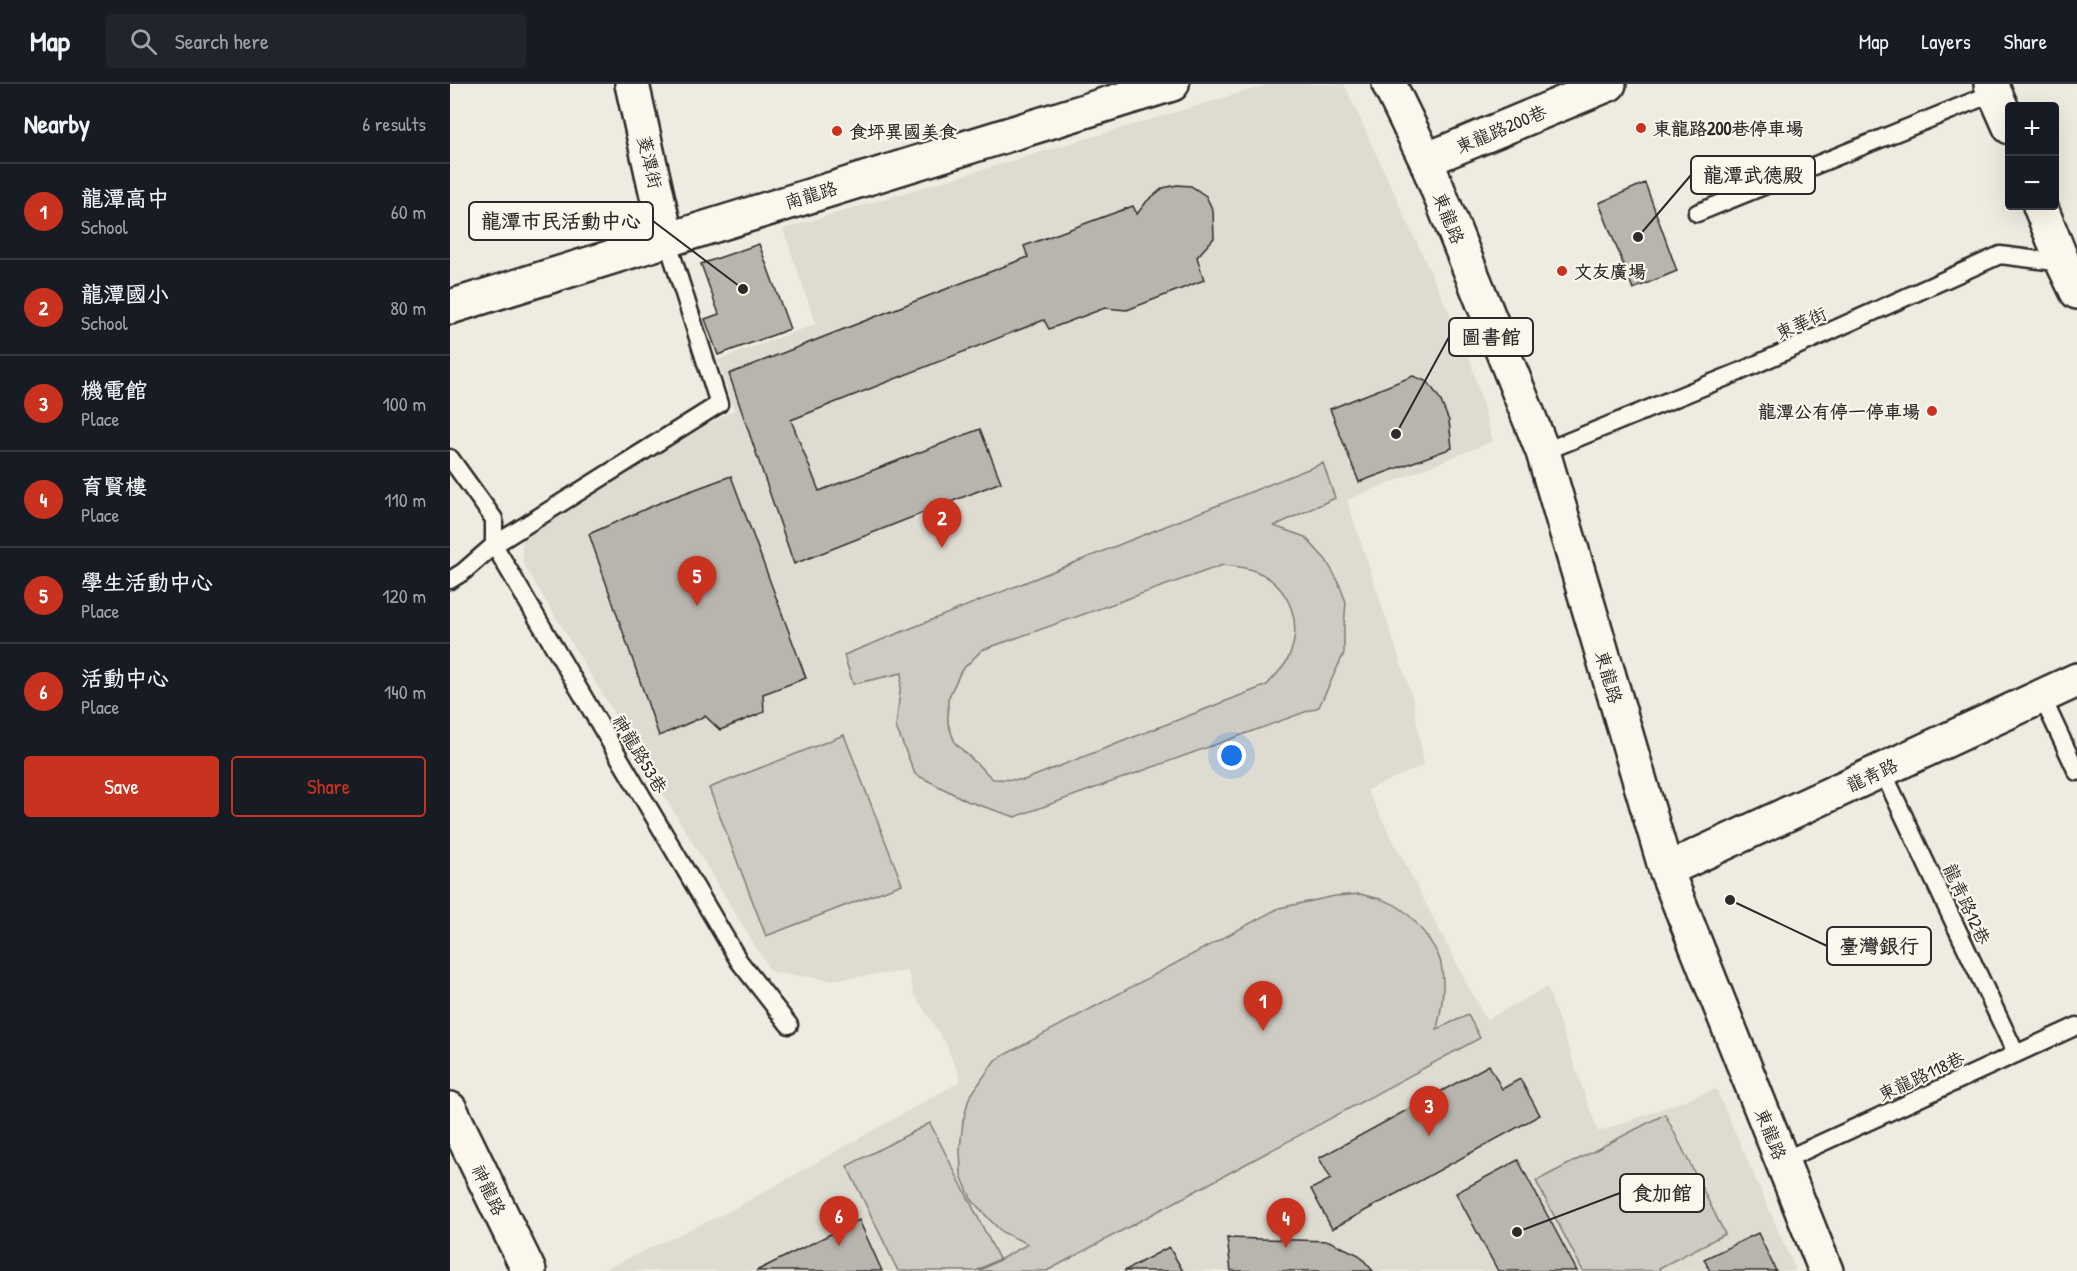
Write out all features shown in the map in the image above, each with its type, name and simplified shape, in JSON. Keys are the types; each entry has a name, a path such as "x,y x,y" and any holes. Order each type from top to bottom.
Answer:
{"street":[{"name":"菱潭街","path":"632,84 667,240"},
{"name":"南龍路","path":"450,307 1172,84"},
{"name":"東龍路","path":"1389,84 1426,160 1543,452 1666,870 1826,1271"},
{"name":"東龍路200巷","path":"1426,160 1609,84"},
{"path":"1994,88 2005,115"},
{"path":"2042,210 2070,259 2077,292"},
{"name":"龍青路","path":"1666,870 2077,681"},
{"name":"神龍路","path":"450,1109 529,1271"}],"lane":[{"path":"1697,213 1994,88"},
{"path":"450,580 463,572 494,545 719,404 667,240"},
{"name":"東華街","path":"1543,452 1739,372 2000,255 2070,259"},
{"path":"450,459 494,519 494,545"},
{"name":"神龍路53巷","path":"494,545 739,961 789,1025"},
{"path":"2042,697 2077,772"},
{"name":"龍青路12巷","path":"1882,770 2016,1054"},
{"name":"東龍路118巷","path":"1782,1161 2077,1026"}],"shaded area":[{"path":"1270,84 1344,84 1469,356 1493,441 1347,500 1413,700 1424,765 1367,790 1486,1020 1547,987 1598,1132 1716,1089 1796,1271 601,1271 732,1210 961,1081 945,1042 914,994 908,971 829,980 771,972 523,563 521,532 734,410 718,360 816,324 783,229"},
{"path":"1323,463 1335,498 1274,526 1305,537 1326,560 1338,581 1346,602 1344,653 1319,707 1015,817 967,801 915,774 896,727 902,673 853,684 844,655","holes":["1223,565 1251,570 1268,578 1278,587 1292,610 1294,637 1291,651 1285,664 1267,685 1024,780 993,779 955,743 948,723 948,699 961,671 982,650"]},
{"path":"844,735 902,884 766,936 709,788"},
{"path":"1360,894 1400,908 1417,924 1433,946 1440,960 1443,977 1442,1004 1437,1029 1468,1015 1480,1038 1047,1271 979,1271 1028,1244 1002,1232 989,1219 971,1199 961,1175 960,1149 963,1121 969,1098 995,1060 1279,908 1335,896"},
{"path":"1665,1114 1725,1234 1659,1268 1660,1271 1583,1271 1536,1181"},
{"path":"930,1123 999,1259 976,1271 898,1271 847,1166"}],"building":[{"path":"1645,183 1677,271 1633,289 1599,203"},
{"path":"1177,185 1191,186 1206,196 1213,211 1214,238 1197,257 1204,280 1127,310 1105,308 1049,329 1044,320 791,420 819,491 980,429 1001,482 794,564 729,374 1028,257 1024,246 1133,206 1137,214 1147,201 1163,188"},
{"path":"759,244 790,329 718,355 705,319 719,314 701,264"},
{"path":"1413,376 1428,382 1440,399 1449,421 1452,448 1359,482 1330,409"},
{"path":"731,476 806,678 763,694 764,712 720,730 705,716 659,736 589,534 666,500"},
{"path":"1489,1065 1502,1089 1520,1079 1540,1115 1332,1229 1311,1189 1331,1179 1319,1158"},
{"path":"1518,1160 1577,1271 1498,1271 1456,1193"},
{"path":"859,1220 882,1271 756,1271"},
{"path":"1758,1233 1776,1271 1710,1271 1704,1259"},
{"path":"1227,1238 1329,1241 1359,1255 1373,1271 1231,1271"},
{"path":"1169,1247 1183,1271 1124,1271"}],"place":[{"name":"東龍路200巷停車場","path":"1641,128"},
{"name":"食坪異國美食","path":"837,131"},
{"name":"龍潭武德殿","path":"1638,237"},
{"name":"文友廣場","path":"1562,271"},
{"name":"龍潭市民活動中心","path":"743,289"},
{"name":"龍潭公有停一停車場","path":"1932,411"},
{"name":"圖書館","path":"1396,434"},
{"name":"龍潭國小","path":"942,548"},
{"name":"學生活動中心","path":"697,606"},
{"name":"臺灣銀行","path":"1730,900"},
{"name":"龍潭高中","path":"1263,1031"},
{"name":"機電館","path":"1429,1136"},
{"name":"食加館","path":"1517,1232"},
{"name":"活動中心","path":"839,1246"},
{"name":"育賢樓","path":"1286,1248"}]}
